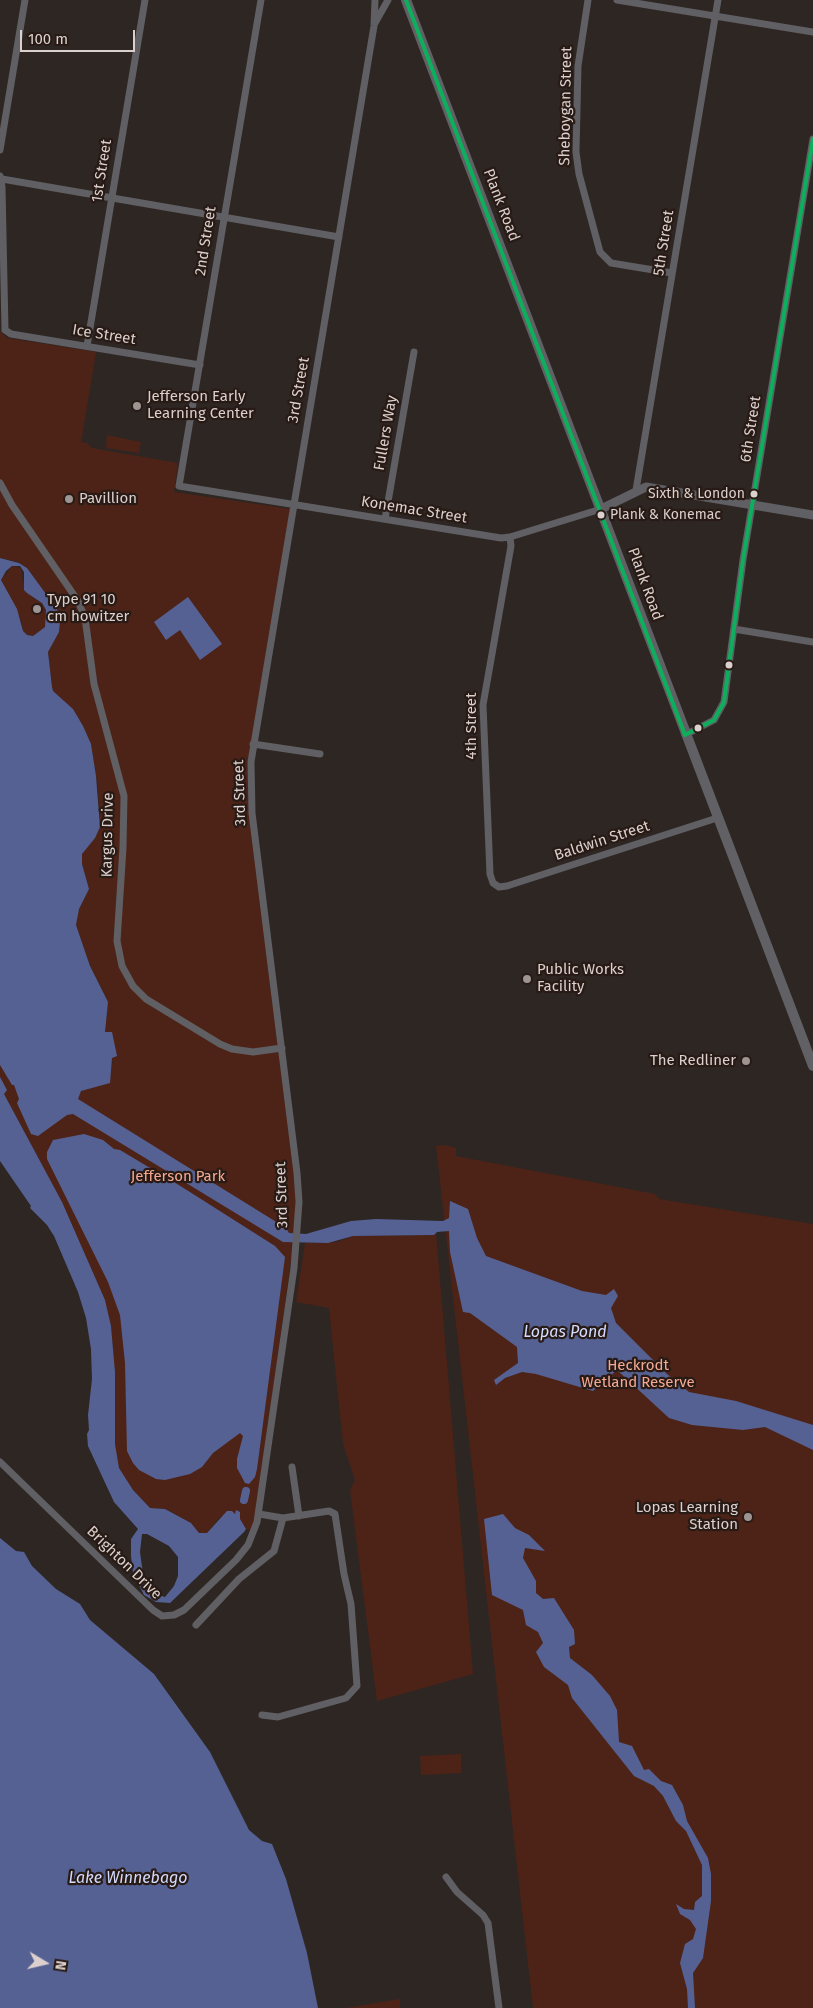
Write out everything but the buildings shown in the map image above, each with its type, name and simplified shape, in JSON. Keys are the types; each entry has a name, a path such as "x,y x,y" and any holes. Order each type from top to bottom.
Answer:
{"main road":[{"name":"Plank Road","path":"406,0 601,508 685,735 813,1066"}],"street":[{"path":"0,150 25,0"},
{"name":"1st Street","path":"87,346 145,0"},
{"name":"2nd Street","path":"179,486 261,0"},
{"name":"3rd Street","path":"253,1536 259,1514 296,1245 297,1173 252,813 250,775 253,744 375,23 375,0"},
{"name":"3rd Street","path":"375,23 388,0"},
{"name":"Sheboygan Street","path":"588,0 578,66 577,160 600,252 612,263 672,273"},
{"path":"617,0 813,32"},
{"name":"5th Street","path":"636,490 718,0"},
{"name":"6th Street","path":"685,735 707,724 718,716 722,709 752,505 813,139"},
{"path":"2,332 1,178 339,237"},
{"name":"Ice Street","path":"2,332 200,365"},
{"name":"Fullers Way","path":"385,519 414,352"},
{"name":"Kargus Drive","path":"0,483 12,505 78,601 85,618 94,684 124,796 123,848 117,941 122,966 134,986 146,999 220,1044 232,1049 253,1052 282,1048"},
{"name":"Konemac Street","path":"179,486 510,538 601,508 636,490"},
{"path":"636,490 646,487 654,488 813,514"},
{"name":"4th Street","path":"495,886 490,874 484,705 511,546 510,538"},
{"path":"734,629 813,642"},
{"path":"253,744 320,754"},
{"name":"Baldwin Street","path":"495,886 507,886 717,818"},
{"name":"Brighton Drive","path":"0,1462 152,1610 162,1616 174,1615 184,1610 236,1560 253,1536"},
{"path":"292,1467 299,1516"},
{"path":"259,1514 283,1518 329,1511 335,1514 344,1574 351,1604 357,1686 346,1698 278,1717 262,1715"},
{"path":"196,1625 239,1579 274,1551 283,1518"},
{"path":"446,1877 457,1892 483,1915 488,1923 499,2008"}],"green space":[{"name":"Jefferson Park","path":"0,331 7,338 96,352 81,442 87,443 92,448 178,463 174,492 291,509 248,792 294,1172 297,1233 291,1260 256,1515 252,1530 246,1529 235,1515 219,1518 207,1533 199,1533 191,1523 166,1509 150,1508 133,1490 119,1468 115,1444 115,1372 111,1326 105,1300 62,1202 4,1094 7,1090 0,1077 0,1065 12,1085 78,1095 113,1063 105,1032 108,1002 90,966 76,925 79,909 89,889 82,864 82,854 100,827 98,787 91,744 73,709 53,691 48,652 59,632 57,609 27,568 19,562 0,558"},
{"path":"107,435 141,442 139,453 106,448"},
{"path":"12,566 21,568 23,582 32,597 42,603 46,610 45,627 33,636 27,635 23,631 22,623 1,580"},
{"name":"Heckrodt Wetland Reserve","path":"445,1145 456,1148 456,1156 655,1194 659,1199 813,1224 813,2008 533,2008 436,1146"},
{"path":"436,1233 473,1674 377,1701 350,1490 355,1480 343,1444 329,1308 296,1302 305,1243 337,1242 353,1236 434,1235"},
{"path":"461,1754 461,1773 421,1775 420,1756"},
{"path":"400,1999 400,2008 346,2008"}],"water":[{"name":"Lopas Pond","path":"0,558 19,563 27,568 57,609 60,621 59,632 48,652 52,687 53,691 73,709 83,726 91,744 96,776 100,827 95,838 82,854 82,864 89,889 79,909 76,925 90,966 108,1002 105,1032 112,1032 117,1056 112,1058 110,1083 81,1091 78,1099 286,1228 289,1233 306,1234 351,1221 376,1219 443,1221 449,1218 450,1201 468,1209 477,1238 486,1256 582,1291 606,1295 614,1289 618,1296 611,1308 616,1323 667,1374 689,1392 736,1401 813,1425 813,1450 765,1427 743,1430 692,1425 669,1418 617,1370 593,1391 536,1374 522,1372 505,1378 496,1385 494,1380 518,1363 517,1347 470,1313 463,1312 450,1252 449,1231 437,1232 434,1235 353,1236 328,1243 283,1242 73,1114 67,1115 38,1136 31,1134 17,1103 19,1099 14,1085 12,1085 0,1065","holes":["12,566 20,566 24,572 24,590 42,603 46,610 45,627 33,636 27,635 23,631 17,609 1,580 6,571"]},
{"path":"188,597 222,644 200,660 180,630 166,640 154,622"},
{"path":"0,1077 7,1090 4,1094 62,1202 105,1300 111,1326 115,1372 115,1444 119,1468 133,1490 150,1508 165,1509 191,1523 199,1533 207,1533 227,1511 232,1511 235,1514 236,1510 240,1512 240,1519 246,1529 244,1532 170,1603 156,1602 144,1595 133,1573 131,1556 131,1539 138,1529 114,1502 88,1446 88,1415 92,1379 91,1349 86,1318 78,1292 54,1236 47,1225 30,1208 31,1206 0,1161","holes":["142,1534 147,1534 169,1546 178,1557 178,1576 174,1586 165,1597 155,1594 154,1586 143,1574 140,1552"]},
{"path":"84,1134 103,1140 114,1149 120,1150 182,1187 275,1246 285,1257 257,1469 255,1477 249,1484 245,1483 237,1468 237,1459 243,1436 240,1433 213,1453 202,1467 190,1474 165,1480 156,1479 139,1470 127,1451 125,1363 120,1315 108,1282 47,1159 47,1152 53,1140"},
{"path":"503,1514 515,1528 529,1535 545,1551 525,1548 523,1558 536,1581 536,1593 543,1599 554,1598 574,1630 575,1644 569,1647 570,1658 592,1675 610,1696 617,1710 619,1742 632,1746 644,1770 649,1769 661,1781 672,1785 683,1805 687,1821 708,1858 711,1874 711,1901 703,1958 693,1973 695,2008 688,2008 687,1989 680,1963 685,1944 693,1939 696,1929 690,1920 680,1914 676,1904 684,1909 694,1910 695,1902 702,1896 702,1865 686,1831 676,1821 663,1796 654,1786 634,1776 572,1698 568,1685 544,1667 536,1652 543,1643 538,1632 526,1625 523,1610 492,1595 484,1519"},
{"name":"Lake Winnebago","path":"0,1538 16,1551 24,1552 32,1566 56,1589 80,1604 90,1620 154,1674 210,1752 249,1830 262,1841 272,1844 286,1879 307,1953 318,2008 0,2008"}],"waterway":[{"path":"244,1500 246,1491"}],"transit line":[{"path":"406,0 685,735"},
{"path":"685,735 714,720 724,702 743,560 813,139"}],"place":[{"name":"Jefferson Early Learning Center","path":"137,406"},
{"name":"Sixth & London","path":"754,494"},
{"name":"Pavillion","path":"69,499"},
{"name":"Plank & Konemac","path":"601,515"},
{"name":"Type 91 10 cm howitzer","path":"37,609"},
{"name":"Public Works Facility","path":"527,979"},
{"name":"The Redliner","path":"746,1061"},
{"name":"Lopas Learning Station","path":"748,1517"}]}
